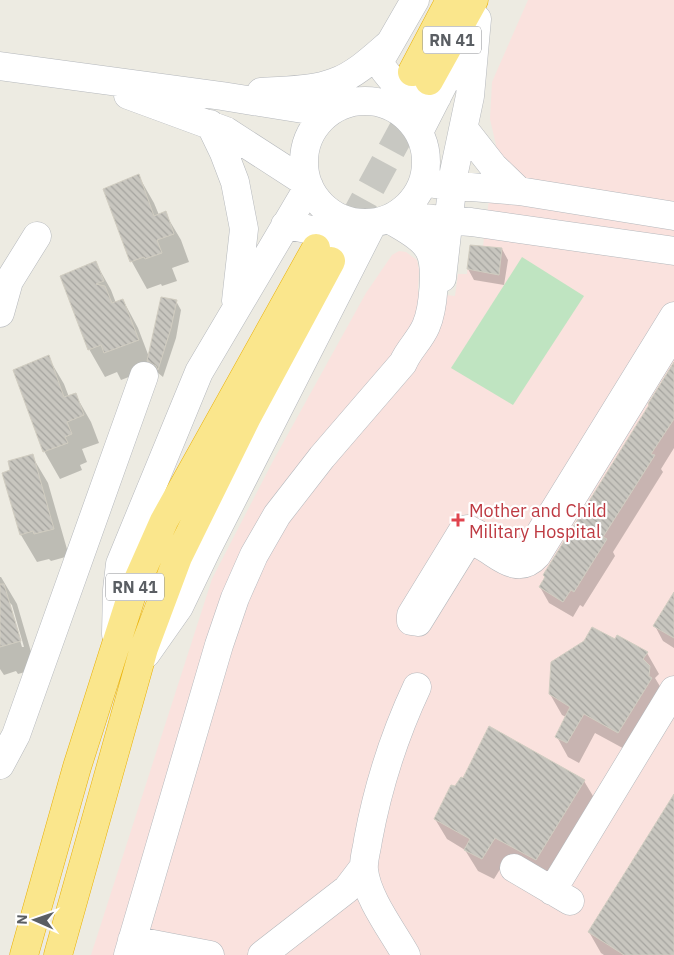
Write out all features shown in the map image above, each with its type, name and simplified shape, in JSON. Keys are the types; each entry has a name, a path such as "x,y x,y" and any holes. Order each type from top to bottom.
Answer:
{"highway":[{"name":"RN 41","path":"426,83 450,0"},
{"name":"RN 41","path":"426,83 479,6"},
{"name":"RN 41","path":"24,955 77,767 133,591 164,521 334,256"},
{"name":"RN 41","path":"58,955 139,663 178,557 247,417 334,256"}],"street":[{"path":"358,101 415,0"},
{"path":"404,363 417,356 435,325 441,294 454,172 470,96 479,6"},
{"path":"384,53 388,77 398,86 413,94 426,83"},
{"path":"222,96 323,86 337,82 384,53"},
{"path":"0,66 77,78 222,96 328,113"},
{"path":"77,78 226,131 308,185"},
{"path":"419,132 426,83"},
{"path":"334,256 386,219 406,208 416,196 423,183 426,166 425,148 419,132 403,114 382,103 358,101 343,105 328,113 315,127 306,145 304,164 308,185 316,200 328,211 342,219 357,223 386,219 471,222 674,251"},
{"path":"210,124 224,152 235,182 244,229 235,310"},
{"path":"464,129 493,166 519,191"},
{"path":"423,183 519,191 674,216"},
{"path":"116,644 117,590 120,564 199,372 308,185"},
{"path":"210,955 130,948 219,645 235,598 254,556 277,515 298,486 404,363 410,350 422,334 428,318 432,294 433,261 429,250 423,242 386,219"},
{"path":"285,225 316,230 331,236 346,247 334,256"},
{"path":"0,313 9,281 37,236"},
{"path":"674,321 537,555 526,563 513,564 504,561 475,542 469,542 418,622 411,621 411,615 463,530 468,529 512,551 529,549 674,321"},
{"path":"0,765 8,732 144,376"},
{"path":"406,955 374,899 367,884 363,868 384,769 403,715 417,687"},
{"path":"560,895 674,690"},
{"path":"560,895 674,705"},
{"path":"262,955 347,889 363,868"},
{"path":"514,868 560,895"}],"shaded area":[{"name":"Mother and Child Military Hospital","path":"528,0 674,0 674,955 91,955 212,579 273,461 366,293 392,255 399,251 406,252 417,260 419,270 418,292 455,296 458,274 467,274 470,245 483,246 496,145 490,119 492,82"}],"green space":[{"path":"522,257 584,296 513,405 451,368"}],"building":[{"path":"139,174 154,216 166,211 174,234 157,240 162,253 130,262 103,189"},
{"path":"470,245 502,248 499,275 467,269"},
{"path":"96,261 104,281 96,284 105,286 112,303 123,299 139,340 104,353 101,345 88,350 60,276"},
{"path":"161,297 177,300 171,328 158,370 156,366 147,361"},
{"path":"49,355 64,397 76,393 84,415 67,422 72,434 65,437 68,443 43,452 13,370"},
{"path":"674,362 674,419 651,454 655,455 603,537 607,539 574,592 571,590 563,602 539,587 545,577 543,575"},
{"path":"33,454 54,529 34,534 33,531 20,535 2,473 10,470 8,461"},
{"path":"0,584 4,584 21,641 0,647"},
{"path":"674,592 674,638 653,626"},
{"path":"592,627 615,639 617,635 648,652 643,659 650,666 649,676 652,678 618,733 584,714 567,743 555,737 570,707 549,694 551,662 584,641"},
{"path":"489,726 585,780 536,860 495,838 482,859 464,850 470,839 434,819 451,785 455,786 461,777 463,778"},
{"path":"674,794 674,955 624,955 588,932"}],"tunnel":[{"path":"331,261 429,81"}],"place":[{"name":"Mother and Child Military Hospital","path":"458,520"}]}
